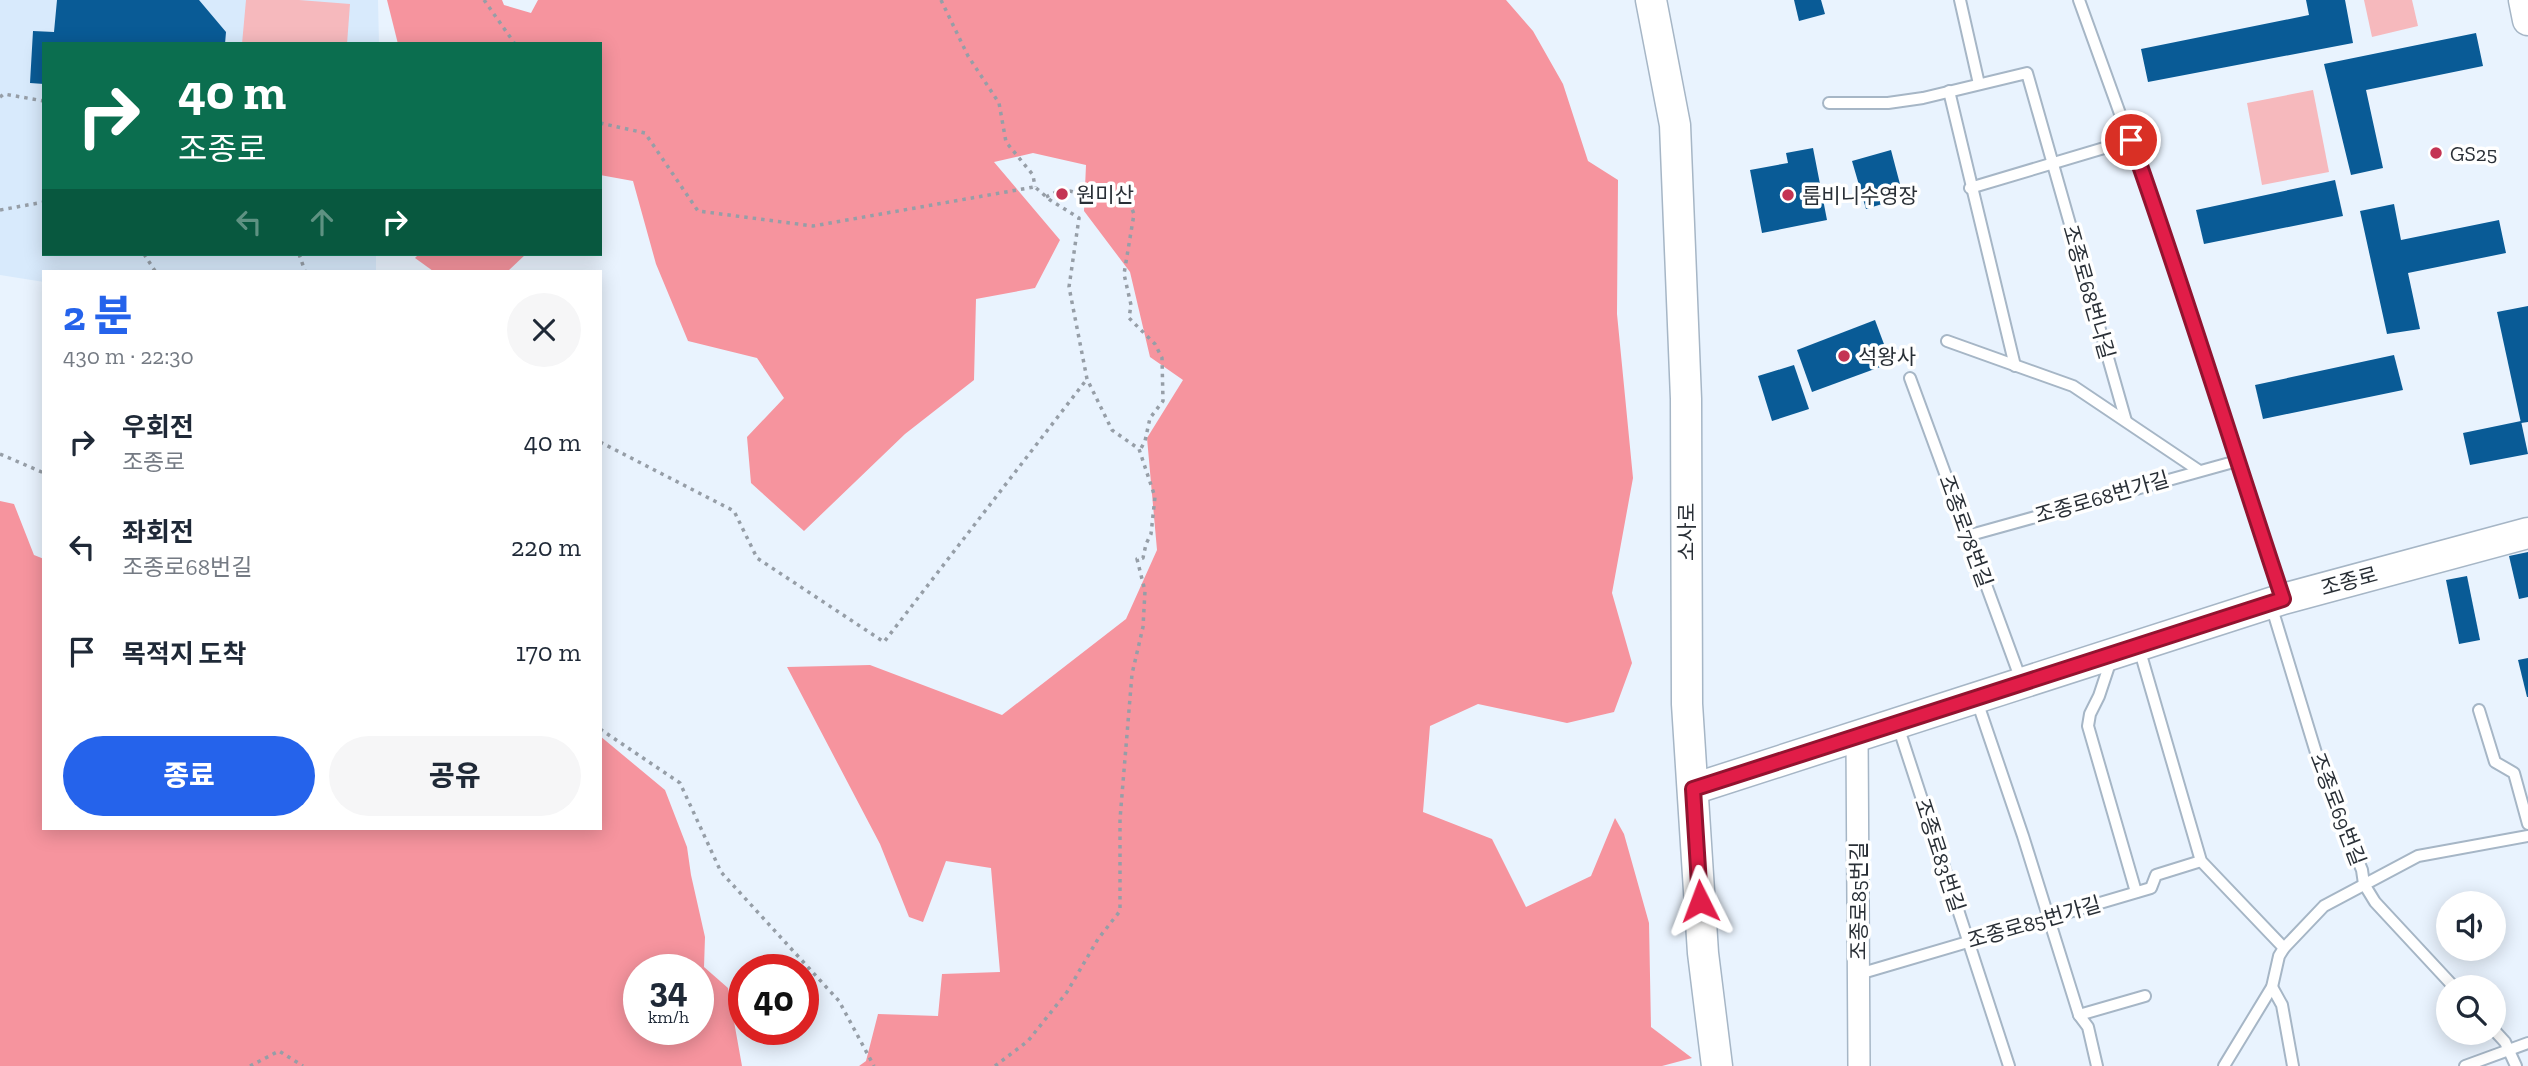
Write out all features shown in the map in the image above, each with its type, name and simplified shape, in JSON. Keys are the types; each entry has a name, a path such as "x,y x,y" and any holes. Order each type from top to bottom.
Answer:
{"street":[{"name":"소사로","path":"1651,0 1675,125 1686,400 1687,704 1703,953 1717,1066"},
{"path":"2524,0 2528,20"},
{"name":"조종로","path":"1693,789 2277,601 2528,533"},
{"name":"조종로85번길","path":"1857,736 1859,1066"}],"lane":[{"path":"1960,0 1979,83"},
{"name":"조종로69번길","path":"2079,0 2180,280 2237,461 2324,779 2362,870 2364,884 2375,902 2443,975"},
{"name":"조종로68번나길","path":"1829,103 1888,103 1923,98 2027,73 2126,421"},
{"path":"1949,91 1970,188 2015,366"},
{"path":"1970,188 2131,140"},
{"path":"1947,341 2073,386 2198,470"},
{"name":"조종로78번길","path":"1910,378 2021,683"},
{"name":"조종로68번가길","path":"1968,536 2237,461"},
{"path":"2125,650 2201,861 2284,948"},
{"path":"2125,650 2090,714 2088,726 2136,892"},
{"path":"1975,698 2023,835 2079,1015 2088,1027 2096,1064"},
{"path":"2479,710 2496,762 2514,774 2528,824"},
{"name":"조종로83번길","path":"1897,723 2009,1066"},
{"path":"2224,1066 2272,987 2279,956 2284,948 2324,906 2418,856 2528,836"},
{"name":"조종로85번가길","path":"1859,974 2151,888 2156,875 2201,861"},
{"path":"2272,987 2282,1005 2294,1066"},
{"path":"2079,1015 2145,996"},
{"path":"2465,1066 2528,1043"},
{"path":"2506,1044 2516,1066"}],"path":[{"path":"484,0 514,42"},
{"path":"941,0 968,56 999,103 1006,142 1033,175 1035,187 1079,218 1069,287 1087,379 1112,430 1139,452 1155,497 1151,534 1143,558 1137,559 1145,591 1143,627 1132,674 1120,819 1120,911 1098,939 1067,992 1028,1041 995,1066"},
{"path":"0,97 4,94 42,101"},
{"path":"602,123 645,133 698,211 813,226 1035,187"},
{"path":"1046,197 1062,189 1085,195 1125,191 1130,202 1134,214 1125,274 1131,305 1129,318 1155,344 1162,358 1163,401 1150,418 1145,441 1139,452"},
{"path":"0,210 42,202"},
{"path":"602,443 734,511 757,558 884,642 1087,379"},
{"path":"0,454 42,472"},
{"path":"602,730 680,783 720,872 839,1002 874,1066"},
{"path":"250,1066 279,1051 303,1066"}],"shaded area":[{"path":"0,0 378,0 379,42 42,42 42,256 376,256 376,270 42,270 42,282 0,275"},
{"path":"246,0 350,4 347,42 242,42"},
{"path":"387,0 502,0 504,5 531,13 538,0 1506,0 1533,31 1563,84 1588,161 1618,180 1617,314 1633,478 1612,593 1632,663 1614,712 1567,723 1478,704 1430,726 1423,812 1492,839 1526,907 1591,876 1615,818 1624,834 1649,923 1651,1027 1692,1058 1662,1066 859,1066 866,1061 878,1014 938,1016 942,974 1000,972 991,868 946,861 923,922 909,917 880,844 787,667 870,665 1002,715 1126,619 1157,550 1147,438 1183,380 1150,357 1130,272 1084,211 1086,165 1033,153 994,162 1060,240 1035,288 976,299 974,380 905,434 804,531 751,483 747,437 784,398 757,358 688,341 656,264 633,181 602,175 602,42 398,42"},
{"path":"2364,0 2412,0 2418,26 2372,37"},
{"path":"2313,90 2329,172 2262,185 2247,103"},
{"path":"524,256 509,270 432,270 415,258"},
{"path":"0,501 14,504 34,555 42,558 42,830 602,830 602,738 665,790 687,847 705,937 704,954 623,954 623,1045 714,1045 714,976 728,988 728,1045 738,1045 742,1066 0,1066"}],"building":[{"path":"57,0 199,0 226,32 225,42 42,42 42,84 30,83 33,31 54,32"},
{"path":"1794,0 1821,0 1825,14 1799,21"},
{"path":"2306,0 2345,0 2353,43 2148,82 2141,49 2309,15"},
{"path":"2476,33 2483,66 2366,90 2383,168 2351,175 2324,64"},
{"name":"룸비니수영장","path":"1813,148 1827,220 1762,233 1750,170 1788,163 1786,153"},
{"path":"1891,150 1901,188 1892,190 1895,200 1866,209 1852,161"},
{"path":"2335,180 2343,216 2204,244 2196,210"},
{"path":"2394,204 2401,240 2499,220 2506,253 2408,273 2420,329 2387,334 2360,211"},
{"path":"2528,306 2528,422 2521,423 2497,312"},
{"name":"석왕사","path":"1875,320 1891,363 1812,392 1797,350"},
{"path":"2394,355 2403,390 2263,419 2255,385"},
{"name":"석왕사","path":"1794,365 1809,409 1772,421 1758,376"},
{"path":"2521,421 2528,454 2470,465 2463,433"},
{"path":"2528,552 2528,597 2519,599 2509,556"},
{"path":"2467,576 2480,640 2459,644 2446,580"},
{"path":"2528,658 2528,697 2527,697 2518,660"}],"place":[{"name":"GS25","path":"2436,153"},
{"name":"원미산","path":"1062,194"},
{"name":"룸비니수영장","path":"1788,195"},
{"name":"석왕사","path":"1844,356"}],"route":[{"path":"1700,901 1693,789 2283,599 2180,280 2131,140"}]}
